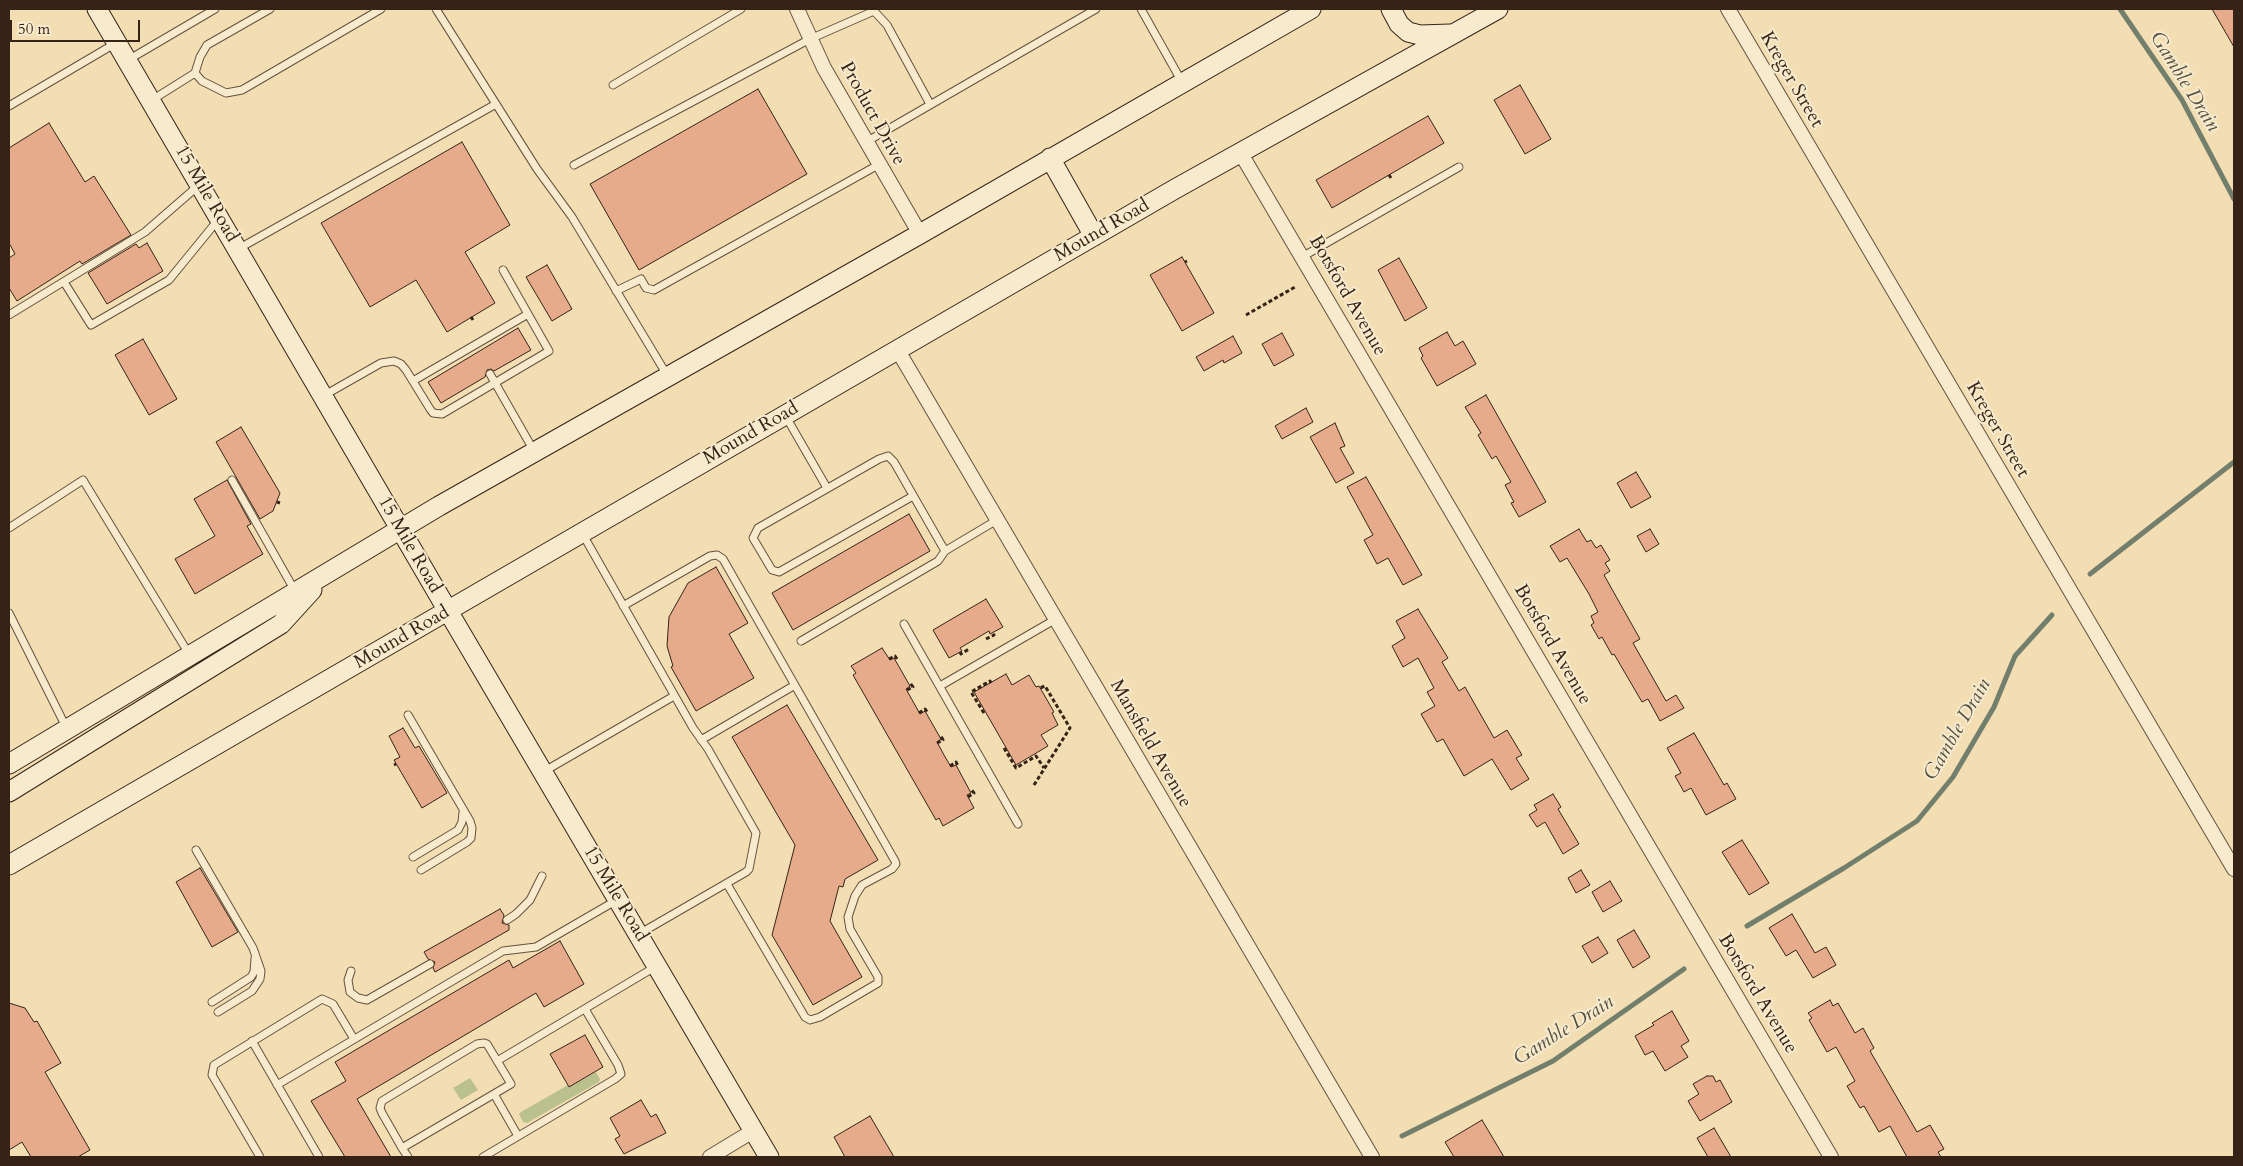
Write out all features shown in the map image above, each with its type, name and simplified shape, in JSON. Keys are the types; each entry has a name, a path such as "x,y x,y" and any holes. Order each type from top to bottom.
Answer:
{"main road":[{"name":"15 Mile Road","path":"97,9 118,42 399,529 769,1157"},
{"path":"9,764 327,575 399,529 920,234 1311,9"},
{"path":"1391,9 1399,24 1408,32 1420,35 1454,34"},
{"name":"Mound Road","path":"9,865 897,349 1240,152 1498,9"},
{"path":"1050,158 1094,236"},
{"path":"9,792 281,624 327,575"}],"street":[{"name":"Product Drive","path":"797,9 810,39 878,165 920,234"},
{"name":"Kreger Street","path":"1728,9 2234,869"},
{"name":"Botsford Avenue","path":"1240,152 1831,1157"},
{"name":"Mansfield Avenue","path":"897,349 1372,1157"},
{"path":"710,1157 753,1131"}],"lane":[{"path":"128,60 215,9"},
{"path":"152,101 195,73 200,57 207,45 270,9"},
{"path":"195,73 205,84 220,92 229,93 242,90 381,9"},
{"path":"436,9 537,169 572,217 667,376"},
{"path":"613,85 741,9"},
{"path":"866,142 1096,9"},
{"path":"1141,9 1182,83"},
{"path":"574,165 810,39 874,11 887,25 930,104"},
{"path":"9,106 118,42"},
{"path":"238,250 496,104"},
{"path":"616,291 641,279 646,288 654,290 878,165"},
{"path":"1302,257 1459,167"},
{"path":"9,315 145,232 200,185"},
{"path":"64,282 91,325 169,280 220,218"},
{"path":"322,397 387,361 401,364 430,410 438,414 446,413 549,351 503,270"},
{"path":"413,381 475,350 528,314"},
{"path":"490,374 534,451"},
{"path":"785,414 827,488"},
{"path":"913,496 782,571 775,572 755,541 755,531 827,488 879,459 888,456 894,462 945,551"},
{"path":"9,528 82,480 190,656"},
{"path":"232,480 296,593"},
{"path":"801,641 938,561 945,551 997,520"},
{"path":"582,532 674,696 756,833 749,869 727,884 639,934"},
{"path":"623,606 710,556 720,556 896,861 892,869 862,885 855,896 848,918 850,929 878,977 878,983 815,1019 810,1020 805,1017 727,884"},
{"path":"9,613 67,730"},
{"path":"940,686 1056,619"},
{"path":"904,624 1018,824"},
{"path":"701,740 795,685"},
{"path":"543,772 674,696"},
{"path":"408,715 472,828 469,840 421,870"},
{"path":"414,857 458,830 463,819 462,808"},
{"path":"196,850 253,948 261,971 256,987 218,1012"},
{"path":"507,920 530,900 542,876"},
{"path":"277,1085 503,951 536,947 618,899"},
{"path":"212,1002 251,977 256,960 253,948"},
{"path":"351,971 348,980 350,992 358,998 367,1000 430,964"},
{"path":"498,1061 658,966"},
{"path":"260,1157 212,1075 214,1065 322,999 333,1004 354,1039"},
{"path":"483,1157 615,1080 621,1074 618,1065 585,1008"},
{"path":"252,1042 319,1157"},
{"path":"402,1148 511,1084 487,1044 480,1042 382,1101 380,1108 402,1148 408,1157"},
{"path":"494,1094 518,1136"}],"path":[{"path":"1246,315 1295,287"},
{"path":"986,639 994,635 993,633"},
{"path":"960,652 961,654 969,649"},
{"path":"889,659 895,656 897,659"},
{"path":"984,713 971,692 991,682"},
{"path":"907,690 912,687 910,683"},
{"path":"1034,785 1070,728 1045,686 1040,688"},
{"path":"1052,709 1057,706"},
{"path":"919,712 926,709 928,713"},
{"path":"937,744 943,740 941,736"},
{"path":"1004,748 1016,768 1036,755 1044,768"},
{"path":"950,766 956,762 958,766"},
{"path":"968,797 974,794 972,789"}],"green space":[{"path":"596,1072 600,1079 599,1082 527,1123 523,1122 519,1114 521,1112 568,1085 569,1087"},
{"path":"470,1078 478,1090 461,1100 453,1088"}],"building":[{"path":"2212,9 2234,9 2234,47"},
{"path":"1520,85 1551,139 1525,154 1494,100"},
{"path":"758,89 807,174 639,270 590,184"},
{"path":"1428,116 1444,143 1332,208 1316,180"},
{"path":"49,123 85,182 94,176 131,235 82,264 80,261 17,301 9,288 9,258 15,254 9,243 9,148"},
{"path":"462,142 510,225 465,252 495,303 447,332 416,280 370,307 321,223"},
{"path":"147,243 163,271 107,304 88,273 136,244 139,248"},
{"path":"1182,257 1214,313 1182,331 1150,275"},
{"path":"1399,258 1427,308 1405,321 1378,270"},
{"path":"547,265 572,309 552,321 526,277"},
{"path":"518,328 531,350 494,371 491,369 487,370 485,377 441,403 428,382"},
{"path":"1447,332 1455,346 1463,341 1476,364 1437,386 1421,358 1423,356 1419,348"},
{"path":"1282,333 1294,355 1274,366 1262,344"},
{"path":"1233,336 1242,353 1224,363 1223,360 1204,371 1196,357"},
{"path":"143,339 177,399 149,415 115,355"},
{"path":"1486,395 1546,502 1519,517 1511,503 1514,502 1505,485 1511,482 1496,456 1492,459 1478,435 1481,433 1465,407"},
{"path":"1306,408 1313,422 1282,439 1275,426"},
{"path":"1335,423 1345,446 1340,448 1354,473 1336,483 1310,437"},
{"path":"241,427 280,493 273,511 260,519 216,442"},
{"path":"1636,472 1651,497 1631,508 1617,483"},
{"path":"1366,477 1422,575 1403,585 1388,558 1377,564 1364,540 1373,535 1347,487"},
{"path":"227,480 251,524 247,526 263,554 195,594 175,559 215,536 194,499"},
{"path":"909,514 930,551 793,630 772,593"},
{"path":"1579,529 1587,542 1591,540 1596,548 1601,545 1610,560 1605,563 1610,571 1604,575 1640,639 1633,643 1666,701 1676,695 1684,708 1660,721 1648,699 1642,702 1614,654 1612,655 1602,637 1599,639 1591,625 1594,623 1591,616 1598,612 1567,558 1560,562 1550,546"},
{"path":"1650,529 1659,544 1646,552 1637,536"},
{"path":"716,567 748,623 729,634 754,678 696,711 671,667 673,666 667,646 669,617 688,583"},
{"path":"986,599 1003,627 990,634 989,631 960,648 962,651 949,658 933,630"},
{"path":"1418,609 1448,658 1442,662 1459,691 1465,687 1494,738 1507,730 1522,755 1516,758 1529,779 1511,790 1492,759 1464,776 1443,739 1437,742 1421,714 1435,706 1427,692 1434,688 1418,658 1403,667 1392,646 1405,638 1396,621"},
{"path":"882,648 890,660 894,658 910,686 906,689 920,714 925,711 941,739 937,742 944,755 951,767 956,765 971,793 967,795 974,808 943,826 939,818 936,820 853,675 856,673 851,666"},
{"path":"1006,674 1012,685 1029,675 1036,687 1039,686 1054,712 1052,713 1058,725 1041,735 1048,746 1016,765 974,692"},
{"path":"787,705 878,860 845,879 843,887 839,886 830,921 862,977 813,1005 772,935 795,845 732,737"},
{"path":"403,728 415,748 419,746 447,793 422,808 394,760 400,757 389,736"},
{"path":"1694,733 1724,785 1727,783 1736,799 1706,815 1691,788 1684,792 1675,776 1681,773 1667,748"},
{"path":"1553,794 1561,807 1558,809 1579,844 1563,854 1545,822 1537,827 1529,815 1537,810 1534,805"},
{"path":"1742,840 1769,883 1749,895 1722,852"},
{"path":"200,868 238,932 212,947 176,882"},
{"path":"1581,870 1590,885 1576,893 1568,878"},
{"path":"1610,881 1622,901 1603,912 1592,892"},
{"path":"500,909 504,915 502,923 509,925 509,930 435,972 433,968 435,962 428,959 424,952"},
{"path":"1792,914 1815,953 1826,947 1836,965 1813,978 1796,950 1786,956 1769,928"},
{"path":"1634,930 1650,957 1633,968 1617,940"},
{"path":"1598,937 1608,953 1592,963 1582,946"},
{"path":"560,941 584,984 544,1007 536,993 357,1099 391,1157 345,1157 311,1101 346,1081 335,1062 509,960 513,968"},
{"path":"1830,1000 1833,1006 1838,1003 1855,1033 1863,1028 1874,1048 1870,1051 1917,1132 1930,1125 1944,1149 1938,1152 1941,1157 1907,1157 1890,1126 1879,1132 1864,1106 1860,1108 1847,1086 1855,1081 1836,1047 1827,1052 1809,1020 1812,1018 1808,1013"},
{"path":"9,1003 25,1008 34,1022 37,1021 61,1063 45,1072 90,1150 78,1157 31,1157 22,1142 9,1150"},
{"path":"1672,1011 1689,1041 1681,1046 1688,1057 1665,1071 1653,1051 1645,1055 1635,1036 1654,1025 1652,1023"},
{"path":"585,1035 603,1067 569,1087 550,1054"},
{"path":"1707,1076 1713,1076 1716,1082 1720,1080 1732,1102 1700,1121 1688,1101 1699,1094 1693,1084"},
{"path":"641,1100 651,1117 656,1114 666,1133 624,1154 615,1139 620,1136 610,1118"},
{"path":"870,1116 894,1157 845,1157 834,1137"},
{"path":"1482,1120 1504,1157 1454,1157 1445,1142"},
{"path":"1714,1128 1731,1157 1708,1157 1697,1138"}],"waterway":[{"name":"Gamble Drain","path":"2120,9 2182,100 2234,199"},
{"name":"Gamble Drain","path":"2090,574 2234,462"},
{"name":"Gamble Drain","path":"1747,926 1844,868 1917,821 1953,777 1994,707 2015,656 2052,615"},
{"name":"Gamble Drain","path":"1402,1136 1553,1061 1684,969"}]}
